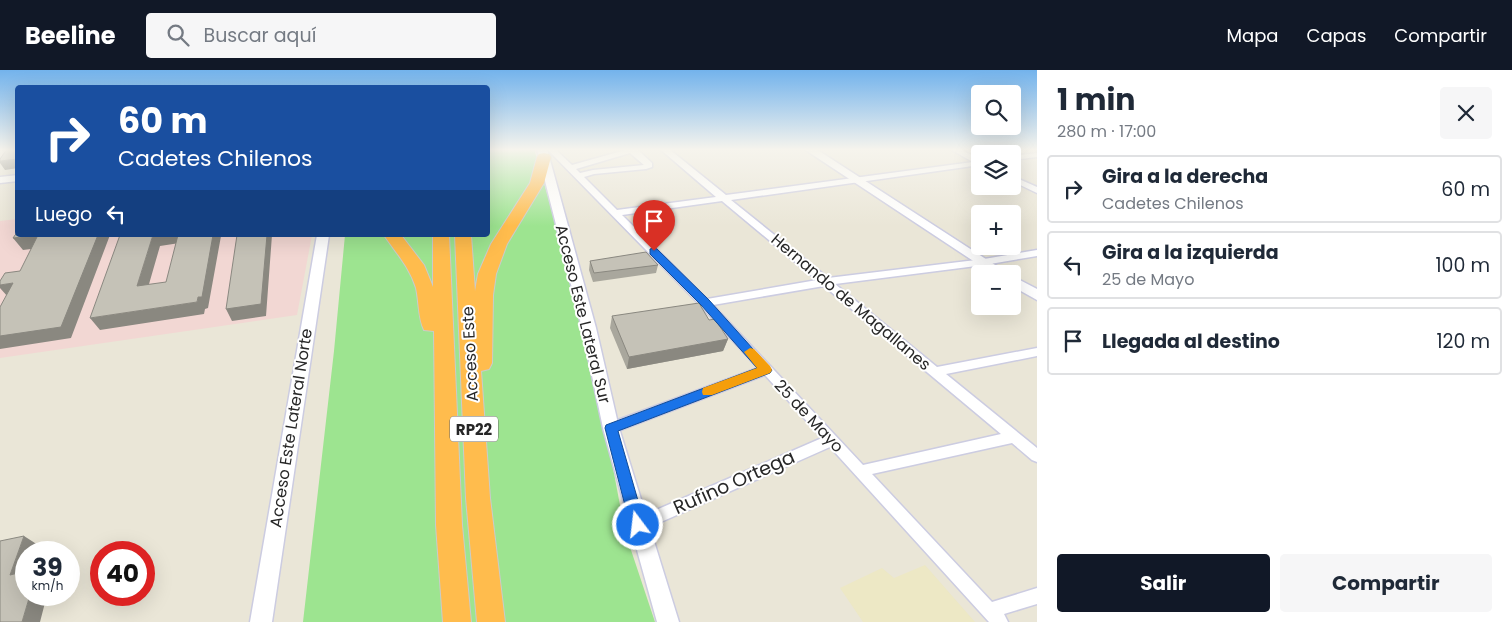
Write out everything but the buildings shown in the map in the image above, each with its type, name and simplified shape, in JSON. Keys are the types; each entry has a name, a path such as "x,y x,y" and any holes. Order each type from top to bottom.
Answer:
{"highway":[{"path":"478,498 485,284 492,258 537,183 539,175"},
{"path":"394,237 406,250 417,268 424,282 430,303 434,420 450,526"},
{"name":"Acceso Este","path":"441,237 450,526 455,616"},
{"name":"Acceso Este","path":"464,237 478,498 491,622"},
{"path":"485,568 502,622"}],"street":[{"name":"Acceso Este Lateral Sur","path":"552,175 590,328 611,428 668,622"},
{"path":"579,176 583,175"},
{"name":"Hernando de Magallanes","path":"696,175 1037,456"},
{"path":"848,175 989,265"},
{"path":"616,213 723,197 900,175"},
{"name":"25 de Mayo","path":"579,176 705,303 995,616"},
{"path":"0,180 15,178"},
{"path":"1021,182 1037,190"},
{"name":"Acceso Este Lateral Norte","path":"261,622 323,237"},
{"path":"705,303 826,282 984,262 1037,253"},
{"path":"1021,285 1037,295"},
{"path":"936,372 1037,352"},
{"path":"611,428 766,370"},
{"path":"861,471 1014,437"},
{"name":"Rufino Ortega","path":"638,525 831,440"},
{"path":"995,616 1037,596"}],"shaded area":[{"path":"15,219 15,237 312,237 297,315 0,358 0,221"},
{"path":"925,565 975,622 863,622 840,588 882,568 894,578"}],"green space":[{"path":"490,175 542,175 587,329 625,532 655,622 303,622 334,351 345,237 490,237"}],"slow traffic":[{"path":"708,392 766,370 750,352"}],"route":[{"path":"638,525 611,428 766,370 654,251"}]}
